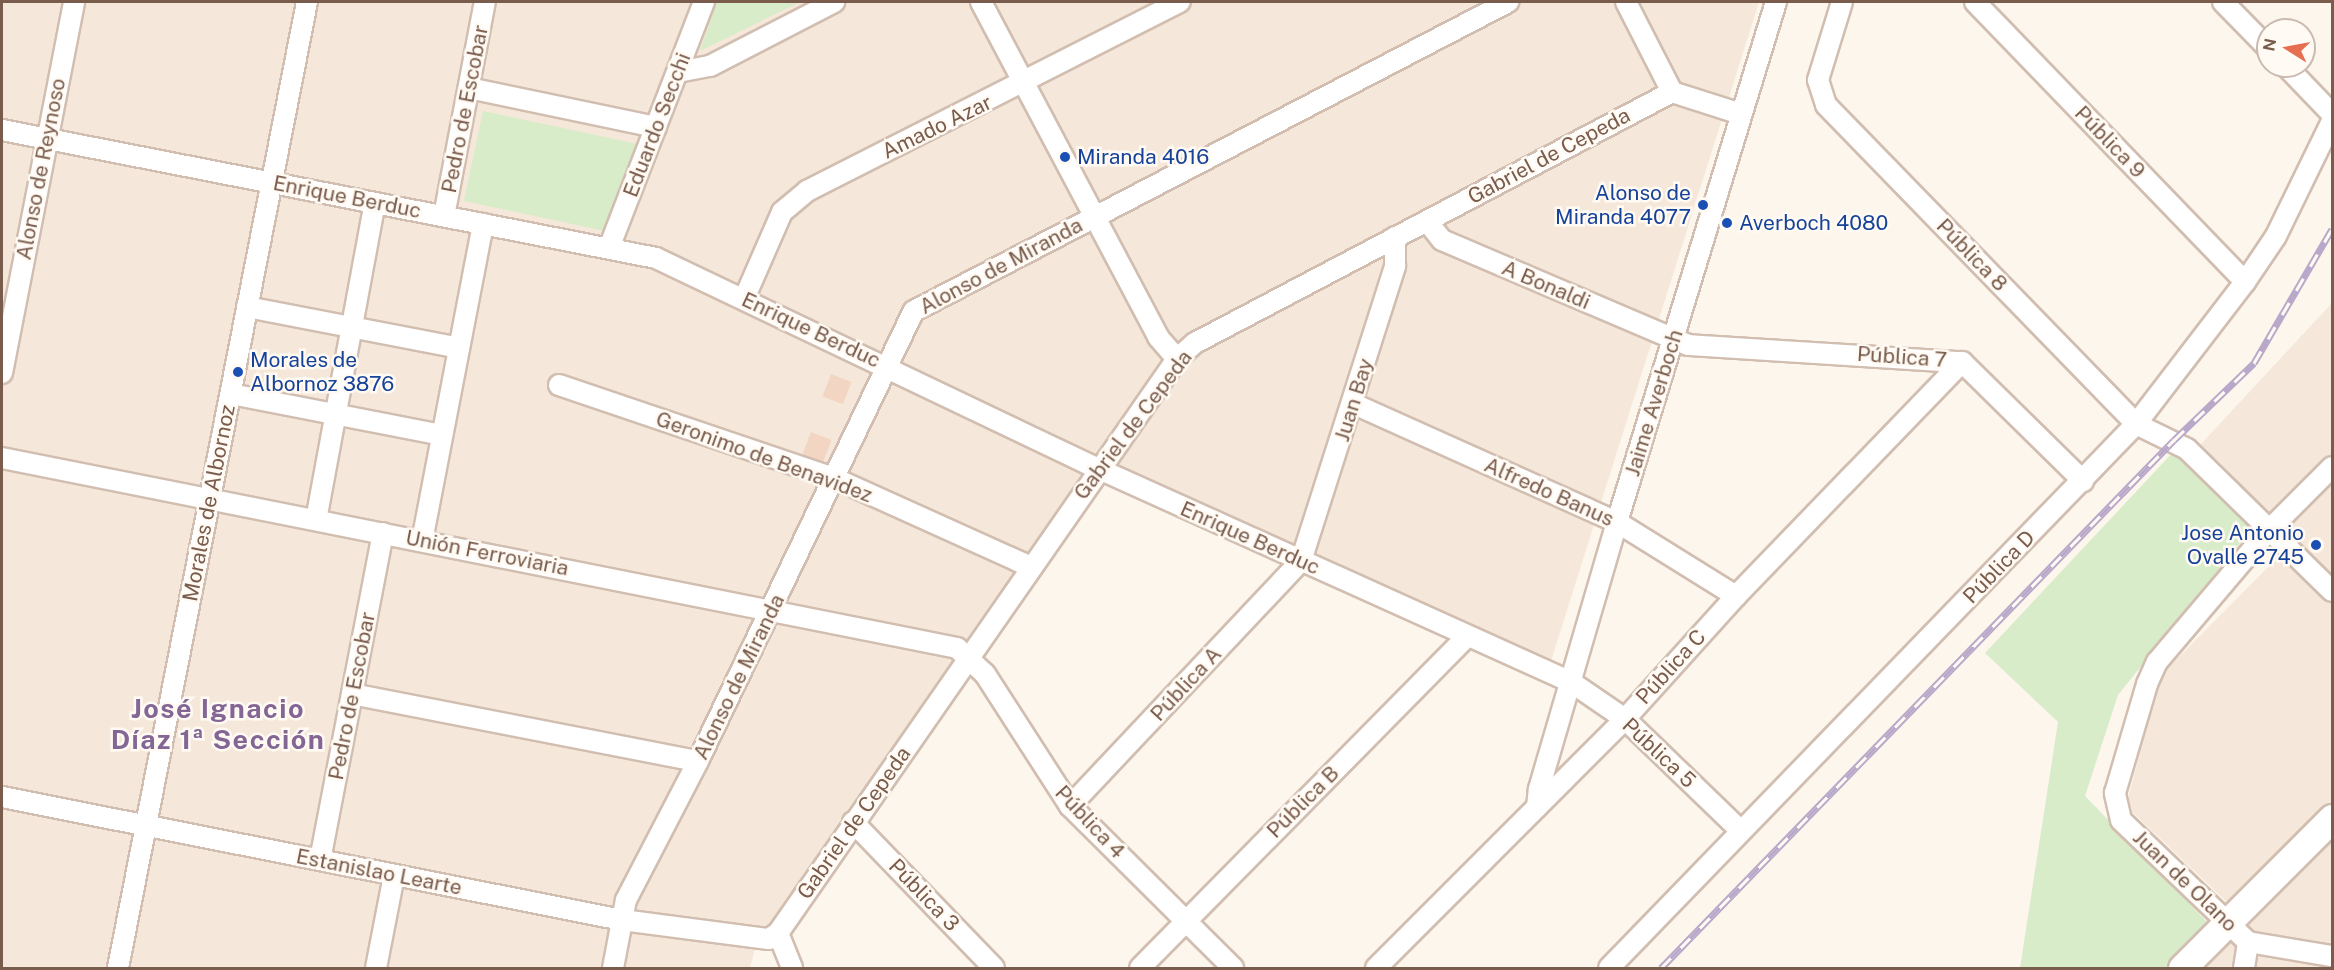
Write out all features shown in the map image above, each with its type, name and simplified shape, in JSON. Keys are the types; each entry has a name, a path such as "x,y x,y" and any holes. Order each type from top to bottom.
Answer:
{"main road":[{"path":"2182,969 2332,818"}],"street":[{"name":"Alonso de Reynoso","path":"2,373 74,2"},
{"name":"Morales de Albornoz","path":"118,969 307,2"},
{"name":"Pedro de Escobar","path":"444,216 485,2"},
{"name":"Eduardo Secchi","path":"609,248 704,2"},
{"path":"678,72 710,66 834,2"},
{"path":"981,2 1026,83 1158,337 1177,359"},
{"name":"Amado Azar","path":"744,299 782,212 794,200 1180,2"},
{"name":"Alonso de Miranda","path":"613,969 626,900 698,761 772,609 906,322 921,306 1508,2"},
{"path":"1626,2 1672,92 1741,114"},
{"name":"Jaime Averboch","path":"1537,807 1617,522 1776,2"},
{"name":"Pública 8","path":"1842,2 1818,80 1826,105 2136,424 2187,449 2332,591"},
{"name":"Pública 9","path":"1975,2 2245,282"},
{"path":"2223,2 2256,36"},
{"path":"2298,78 2332,114"},
{"path":"469,88 656,127"},
{"name":"Gabriel de Cepeda","path":"778,933 1177,359 1195,343 1672,92"},
{"name":"Pública D","path":"1609,969 2136,424 2245,282 2276,236 2332,121"},
{"name":"Enrique Berduc","path":"2,130 656,258 1099,469 1571,682"},
{"path":"315,520 375,203"},
{"name":"A Bonaldi","path":"1427,221 1442,240 1673,339"},
{"path":"422,541 483,224"},
{"name":"Juan Bay","path":"1301,561 1354,404 1395,266 1395,237"},
{"path":"248,307 459,348"},
{"name":"Pública 7","path":"1673,339 1719,348 1962,362 2083,481"},
{"name":"Pública C","path":"1376,969 1625,719 1736,596 1962,362"},
{"name":"Geronimo de Benavidez","path":"559,385 834,478 1031,567"},
{"path":"231,394 442,435"},
{"name":"Alfredo Banus","path":"1354,404 1617,522 1736,596"},
{"name":"Unión Ferroviaria","path":"2,458 939,642 970,657"},
{"path":"2269,530 2332,467"},
{"name":"Juan de Olano","path":"2248,942 2121,820 2115,794 2157,662 2269,530"},
{"name":"Pedro de Escobar","path":"320,860 383,533"},
{"name":"Pública A","path":"1070,806 1301,561"},
{"name":"Pública B","path":"1140,969 1467,636"},
{"name":"Pública 4","path":"970,657 985,674 1070,806 1233,969"},
{"name":"Pública 5","path":"1571,682 1625,719 1741,831"},
{"path":"352,694 698,761"},
{"name":"Estanislao Learte","path":"2,797 622,920 757,941 778,933"},
{"name":"Pública 3","path":"853,822 994,969"},
{"path":"376,969 394,875"},
{"path":"778,933 792,969"},
{"path":"2244,969 2248,942 2332,956"}],"shaded area":[{"path":"2,2 1759,2 1551,661 1093,463 778,933 757,941 750,968 2,968"},
{"path":"2332,303 2332,968 2169,968 2231,906 2126,806 2160,676 2278,557 2201,444"}],"green space":[{"path":"717,2 800,2 700,51"},
{"path":"483,111 637,144 617,234 464,201"},
{"path":"2176,449 2253,527 2118,695 2085,796 2209,924 2166,968 2020,968 2058,722 1985,653"}],"building":[{"path":"831,374 852,382 843,404 822,396"},
{"path":"811,432 832,440 822,466 801,458"}],"railway":[{"path":"1661,968 2174,440 2254,363 2332,229"}],"place":[{"name":"Miranda 4016","path":"1065,157"},
{"name":"Alonso de Miranda 4077","path":"1703,205"},
{"name":"Averboch 4080","path":"1727,223"},
{"name":"Morales de Albornoz 3876","path":"238,372"},
{"name":"Jose Antonio Ovalle 2745","path":"2316,545"}],"district":[{"name":"José Ignacio Díaz 1ª Sección","path":"218,724"}]}
